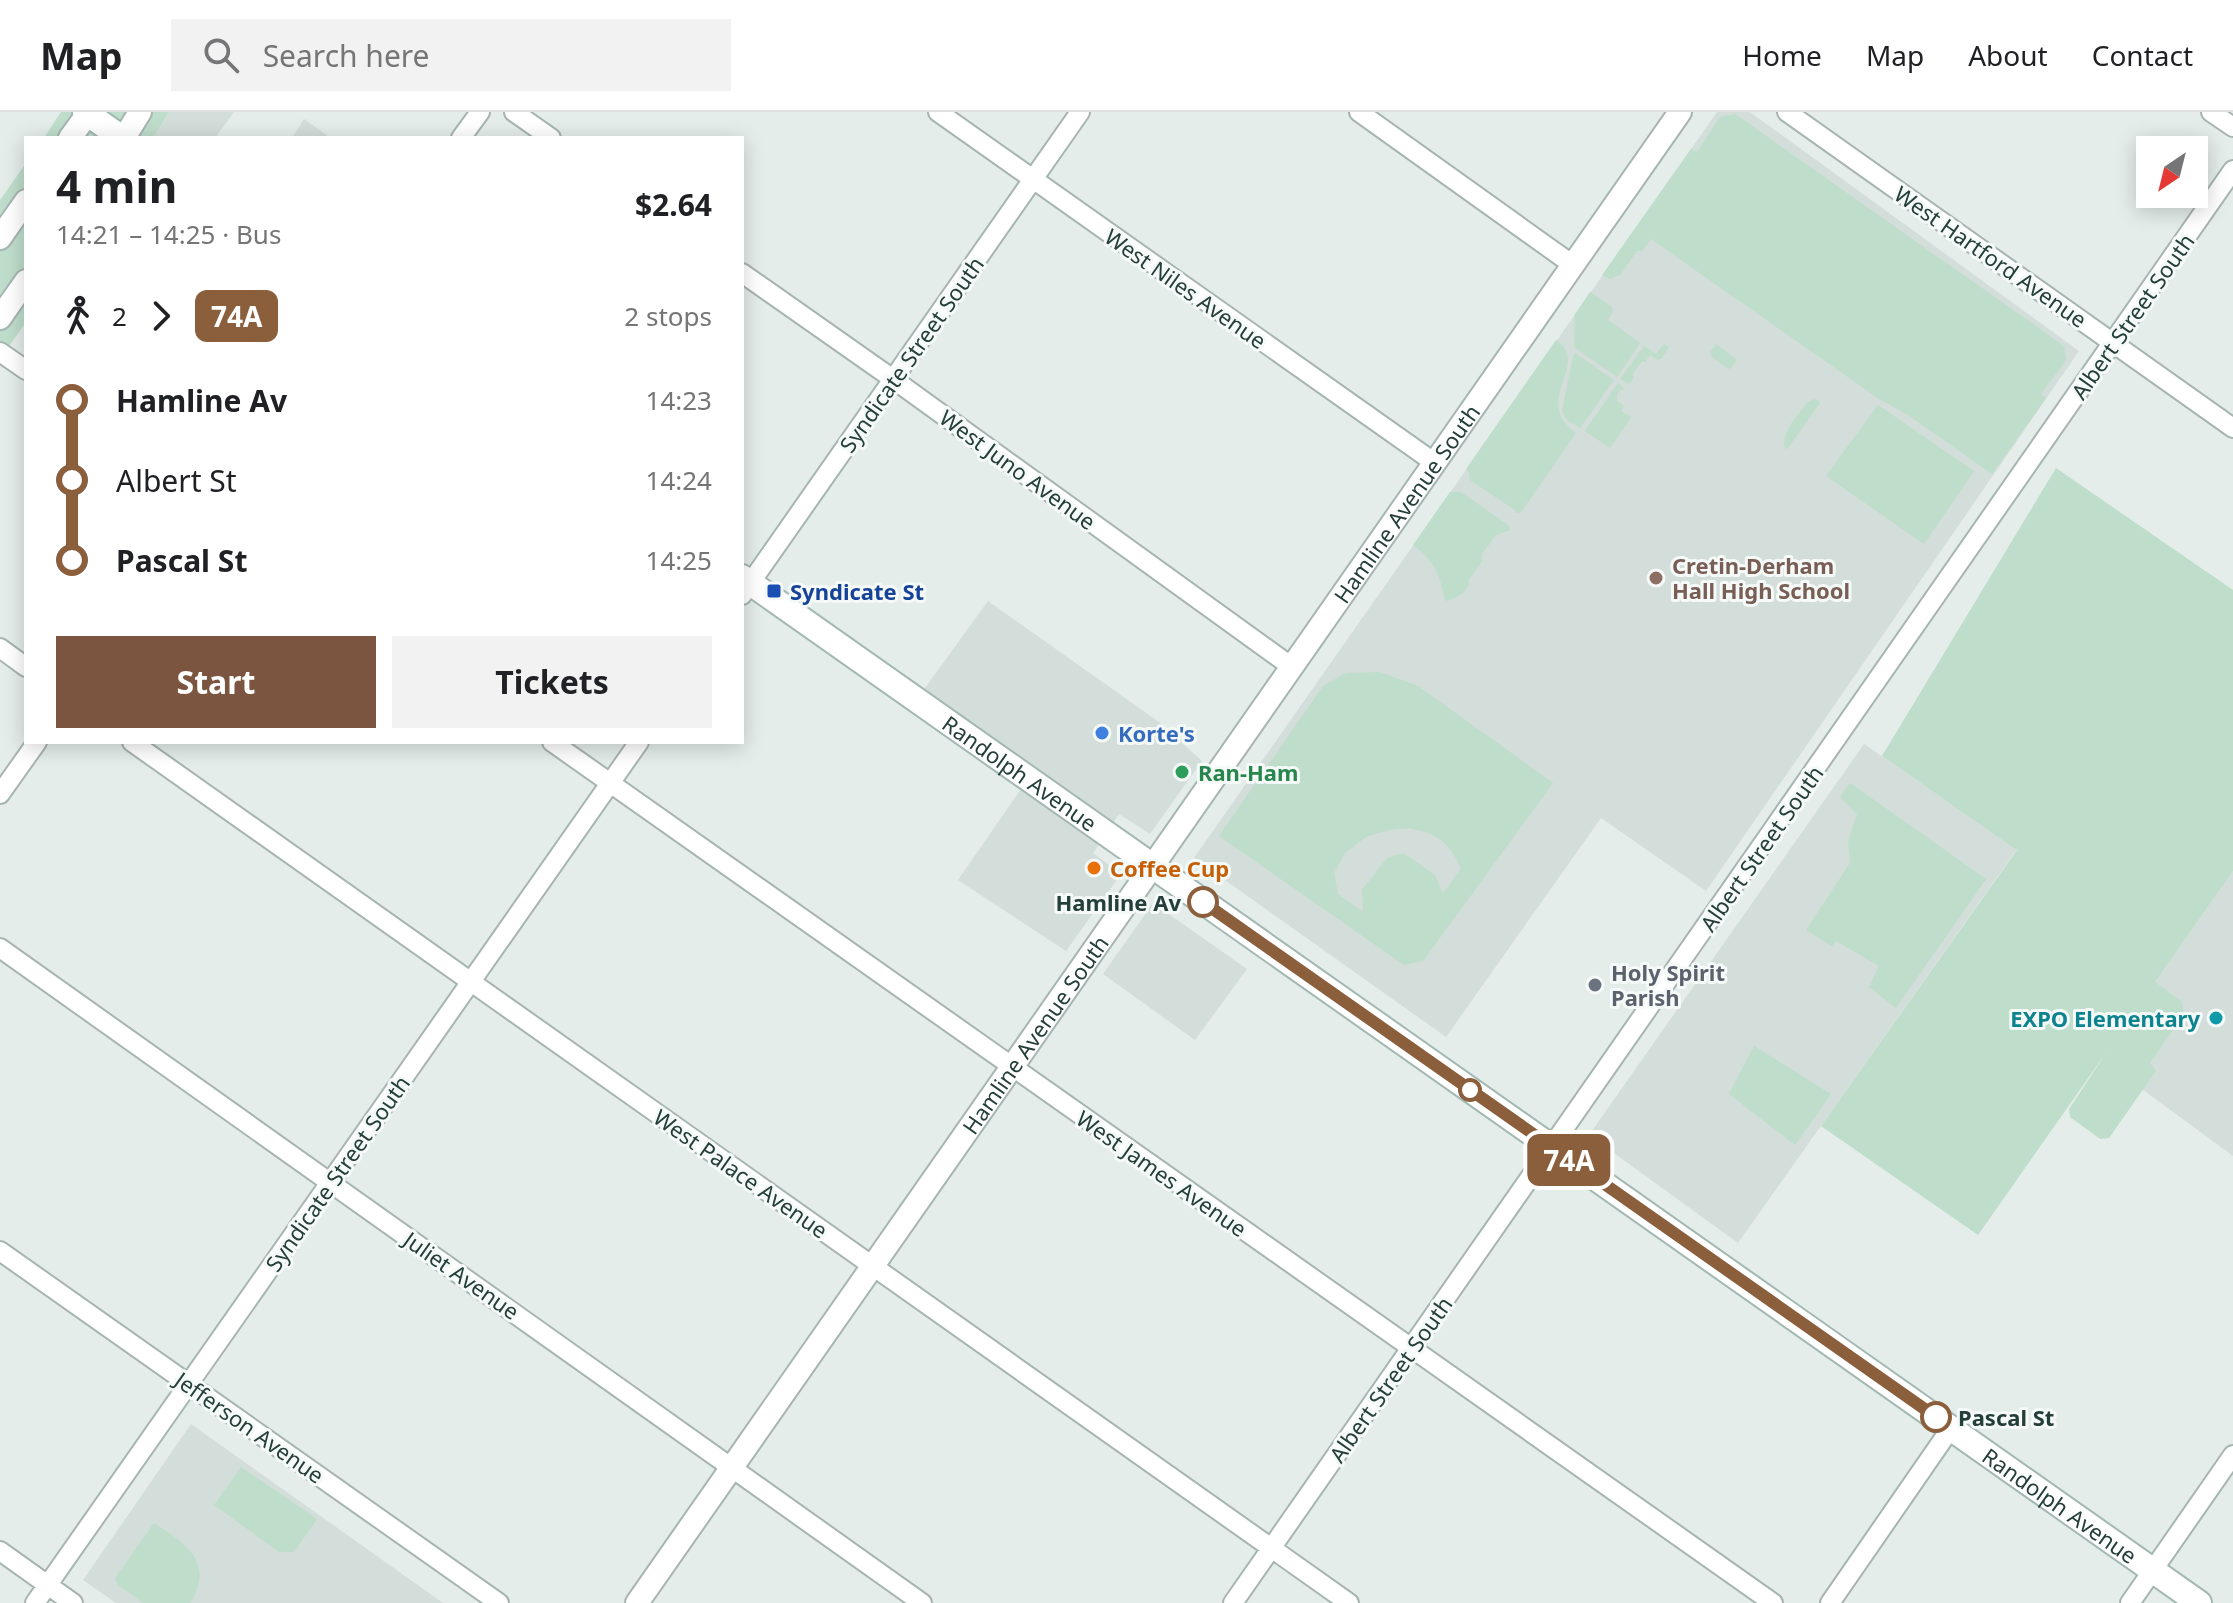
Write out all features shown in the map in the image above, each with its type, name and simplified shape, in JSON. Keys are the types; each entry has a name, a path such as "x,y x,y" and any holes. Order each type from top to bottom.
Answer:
{"main road":[{"path":"87,113 120,136"},
{"name":"Randolph Avenue","path":"745,585 1552,1147 2199,1603"}],"street":[{"path":"124,136 140,112"},
{"path":"462,136 480,112"},
{"path":"514,112 548,136"},
{"name":"West Niles Avenue","path":"938,112 1435,463"},
{"name":"Syndicate Street South","path":"745,585 1080,112"},
{"path":"1359,112 1573,265"},
{"name":"Hamline Avenue South","path":"637,1603 1680,112"},
{"name":"West Hartford Avenue","path":"1787,112 2233,428"},
{"path":"2211,112 2233,127"},
{"path":"71,136 87,113"},
{"name":"Albert Street South","path":"1233,1603 2233,170"},
{"path":"0,238 24,204"},
{"name":"West Juno Avenue","path":"744,274 1292,667"},
{"path":"0,318 24,284"},
{"path":"0,352 24,369"},
{"path":"0,648 24,666"},
{"path":"0,794 36,744"},
{"name":"West Palace Avenue","path":"135,744 1349,1603"},
{"name":"West James Avenue","path":"555,744 1773,1603"},
{"name":"Syndicate Street South","path":"35,1603 638,744"},
{"name":"Juliet Avenue","path":"0,948 922,1603"},
{"name":"Jefferson Avenue","path":"0,1251 499,1603"},
{"path":"1830,1603 1951,1428"},
{"path":"2130,1603 2233,1455"},
{"path":"0,1551 73,1603"}],"shaded area":[{"path":"169,112 234,112 216,136 154,136"},
{"name":"Cretin-Derham Hall High School","path":"1717,112 1750,112 2079,351 1706,891 1601,818 1446,1037 1194,858"},
{"path":"304,119 327,135 326,136 293,136"},
{"path":"988,601 1159,722 1202,761 1150,834 1119,814 1093,853 1121,874 1066,951 958,880 1030,776 917,699"},
{"path":"1864,744 2017,849 1738,1243 1589,1135"},
{"path":"2233,871 2233,1156 2101,1059"},
{"path":"1153,903 1247,969 1195,1040 1103,974"},
{"path":"191,1424 443,1603 116,1603 83,1580"}],"green space":[{"path":"61,112 169,112 154,136 45,136"},
{"path":"1735,114 2064,346 2066,360 2041,394 2046,398 1992,474 1651,239 1642,251 1637,251 1620,275 1610,279 1602,275 1691,149 1697,152 1720,117"},
{"path":"24,166 24,325 0,359 0,200"},
{"path":"1590,292 1612,307 1608,320 1640,343 1617,377 1574,347 1575,314"},
{"path":"1556,340 1565,350 1568,360 1559,408 1563,421 1576,433 1521,512 1516,513 1470,480 1466,469"},
{"path":"1664,344 1669,347 1662,358 1658,360 1650,355 1645,362 1642,361 1629,384 1620,379 1644,346 1656,354"},
{"path":"1716,344 1737,360 1731,368 1728,369 1711,356 1710,352"},
{"path":"1575,353 1614,380 1580,428 1567,420 1562,411"},
{"path":"1618,383 1625,389 1620,390 1617,401 1624,406 1621,411 1631,417 1610,448 1585,431"},
{"path":"1814,399 1820,403 1785,449 1784,442 1791,424"},
{"path":"1878,405 1974,471 1924,544 1826,476"},
{"path":"2056,468 2233,590 2233,871 2155,982 2181,1001 2184,1014 2150,1063 2156,1071 2109,1138 2100,1139 2070,1117 2069,1109 2110,1047 1978,1235 1821,1126 2017,850 1882,756"},
{"path":"1450,492 1461,492 1508,525 1510,530 1496,535 1482,554 1482,561 1468,581 1469,585 1462,594 1448,601 1445,600 1435,569 1413,545"},
{"path":"1380,672 1418,686 1553,783 1423,961 1404,965 1219,836 1323,686 1346,673","holes":["1389,830 1417,830 1434,835 1446,844 1461,868 1443,894 1435,875 1403,853 1387,858 1362,890 1363,912 1338,894 1334,873 1345,853 1366,837"]},
{"path":"1850,783 1986,879 1896,1008 1869,987 1879,966 1836,941 1832,946 1806,930 1850,863 1848,841 1857,814 1840,797"},
{"path":"1754,1046 1831,1094 1795,1145 1729,1094"},
{"path":"241,1467 317,1519 294,1552 279,1552 214,1505"},
{"path":"154,1523 186,1547 198,1565 200,1576 190,1603 143,1603 118,1585 115,1578"}],"bus line":[{"name":"74A","path":"1203,902 1936,1417"}],"place":[{"name":"Cretin-Derham Hall High School","path":"1656,578"},
{"name":"Syndicate St","path":"774,591"},
{"name":"Korte's","path":"1102,733"},
{"name":"Ran-Ham","path":"1182,772"},
{"name":"Coffee Cup","path":"1094,868"},
{"name":"Hamline Av","path":"1203,902"},
{"name":"Holy Spirit Parish","path":"1595,985"},
{"name":"EXPO Elementary","path":"2216,1018"},
{"name":"Pascal St","path":"1936,1417"}]}
